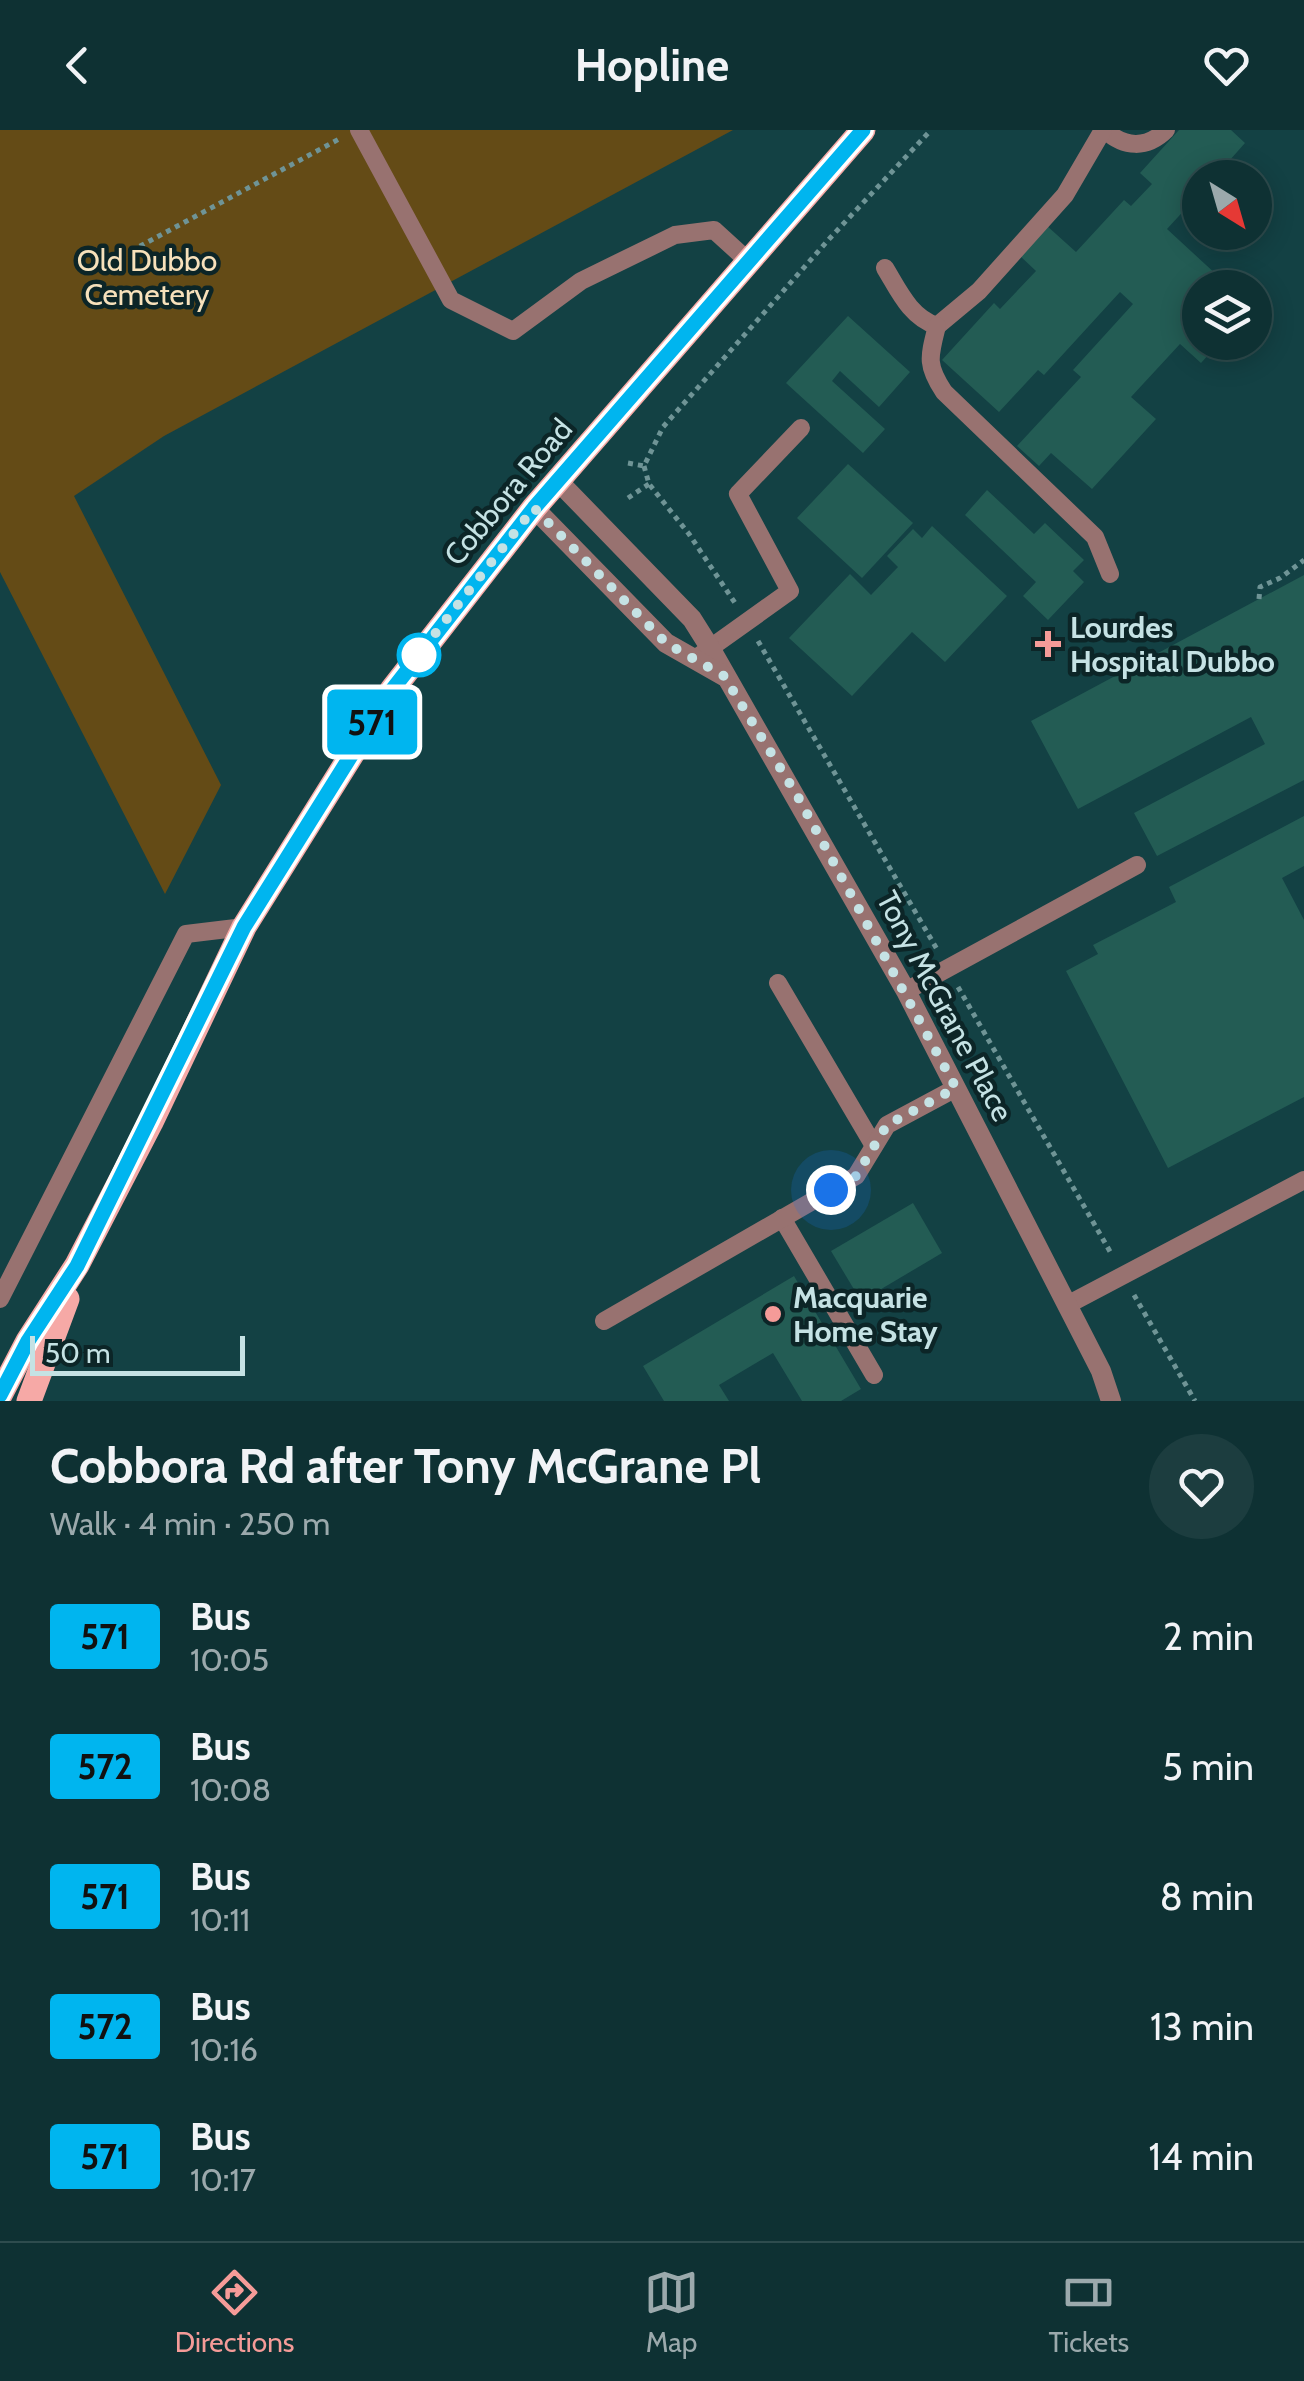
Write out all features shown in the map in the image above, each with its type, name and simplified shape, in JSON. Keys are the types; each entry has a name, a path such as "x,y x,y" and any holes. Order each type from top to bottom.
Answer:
{"main road":[{"name":"Cobbora Road","path":"0,1395 28,1341 77,1266 244,927 392,690 534,508 863,130"},
{"name":"Cobbora Road","path":"30,1401 77,1266"}],"street":[{"name":"Tony McGrane Place","path":"558,481 692,619 702,653 724,676 763,736 906,991 1101,1371 1111,1401"},
{"name":"Tony McGrane Place","path":"534,508 666,643 702,653"},
{"name":"Tony McGrane Place","path":"1101,1371 1128,1401"}],"lane":[{"path":"358,130 451,300 514,331 581,281 675,235 714,230 748,261"},
{"path":"1110,574 1095,537 944,392 931,373 929,358 936,326 979,291 1064,195 1104,130 1115,140 1140,145 1166,130"},
{"path":"885,268 914,312 922,321 936,326"},
{"path":"702,653 790,591 738,494 801,428"},
{"path":"906,991 1136,865"},
{"path":"0,1299 186,934 244,927"},
{"path":"778,983 874,1146"},
{"path":"604,1322 856,1176 887,1125 956,1088"},
{"path":"1067,1305 1304,1180"},
{"path":"782,1218 874,1375"}],"path":[{"path":"131,251 358,130"},
{"path":"931,130 663,427 644,466 649,484 721,579 746,621 1195,1401"},
{"path":"628,462 644,466"},
{"path":"628,498 649,484"},
{"path":"1259,599 1260,587 1304,560"}],"green space":[{"name":"Old Dubbo Cemetery","path":"0,130 733,130 164,436 74,496 221,785 165,894 0,572"}],"building":[{"path":"1179,130 1231,130 1245,143 1230,160 1182,160 1182,213 1167,229 1182,243 1182,250 1190,250 1211,270 1182,270 1182,346 1131,397 1156,419 1092,489 1051,453 1039,466 1017,446 1081,377 1073,370 1133,304 1120,292 1044,375 1038,370 999,412 942,360 994,303 1000,309 1036,271 1019,255 1046,225 1076,252 1124,200 1131,206 1152,184 1140,173"},
{"path":"848,316 910,372 879,407 840,371 832,381 885,429 863,453 786,383"},
{"path":"848,464 913,523 862,578 797,518"},
{"path":"987,490 1034,534 1045,523 1084,560 1073,571 1084,582 1048,620 1023,596 1036,582 965,515"},
{"path":"932,526 1007,596 945,662 912,632 852,696 789,638 850,574 871,595 898,567 887,556 913,529 922,538"},
{"path":"1304,575 1304,780 1157,856 1134,813 1265,744 1251,717 1078,809 1031,721"},
{"path":"1304,816 1304,866 1282,878 1304,920 1304,1097 1168,1168 1066,971 1098,954 1093,945 1176,902 1169,887"},
{"name":"Macquarie Home Stay","path":"913,1203 942,1253 861,1301 831,1251"},
{"name":"Macquarie Home Stay","path":"794,1276 861,1389 841,1401 802,1401 773,1353 719,1385 729,1401 664,1401 643,1366"}],"bus line":[{"name":"571","path":"0,1395 28,1341 77,1266 244,927 392,690 534,508 863,130"}],"place":[{"name":"Lourdes Hospital Dubbo","path":"1048,644"},
{"name":"Macquarie Home Stay","path":"773,1314"}],"route":[{"path":"419,655 416,658 534,508 666,643 724,676 798,797 956,1088 887,1125 856,1176 831,1190"}]}
